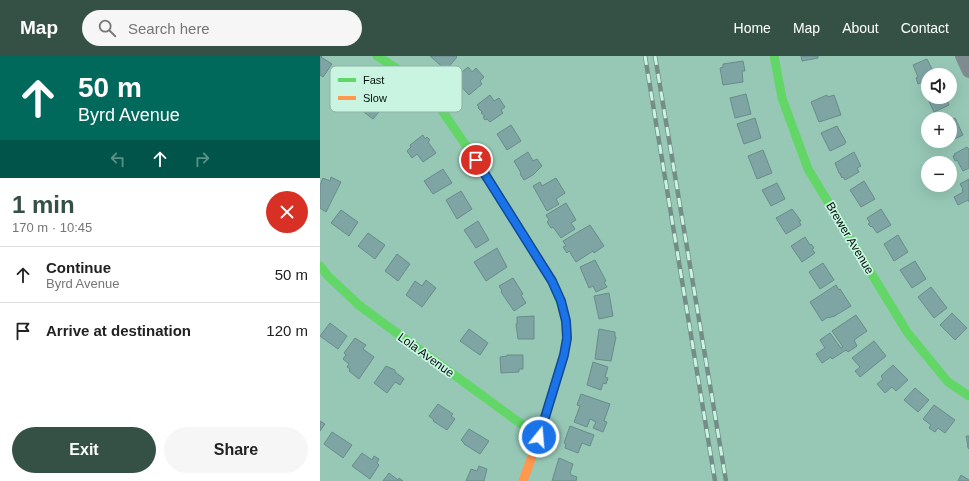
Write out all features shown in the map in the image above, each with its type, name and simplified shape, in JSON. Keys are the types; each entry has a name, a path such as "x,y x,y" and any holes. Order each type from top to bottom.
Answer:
{"street":[{"path":"377,56 393,66"},
{"name":"Brewer Avenue","path":"774,56 782,98 808,169 907,332 948,382 969,396"},
{"path":"962,56 969,71"},
{"path":"443,112 484,172 552,281 561,301 566,321 567,338 564,355 539,437 523,481"},
{"name":"Lola Avenue","path":"320,266 328,276 360,306 539,437"}],"building":[{"path":"320,56 322,56 321,57 332,64 323,77 320,75"},
{"path":"430,56 457,57 449,66 441,66"},
{"path":"801,56 818,56 818,58 802,61"},
{"path":"927,59 932,68 921,68 921,82 918,84 916,78 918,77 913,65"},
{"path":"743,61 745,71 742,71 743,82 723,85 720,68 723,67 723,64"},
{"path":"468,67 472,72 476,68 484,77 480,81 482,84 469,95 462,88 462,72"},
{"path":"746,94 751,114 735,118 730,98"},
{"path":"490,95 494,101 499,98 505,107 501,110 503,113 490,122 487,119 485,120 483,117 485,116 481,113 482,112 477,105"},
{"path":"827,95 828,97 834,95 841,115 819,122 811,102"},
{"path":"930,104 949,104 949,105 934,112"},
{"path":"364,112 379,112 373,119"},
{"path":"755,118 761,138 744,144 737,124"},
{"path":"957,122 963,135 957,138"},
{"path":"511,125 521,141 507,150 497,134"},
{"path":"837,126 846,142 845,144 830,151 821,133"},
{"path":"423,135 425,139 427,137 430,140 428,142 436,153 423,162 417,154 412,158 407,151 411,147 410,145"},
{"path":"967,147 969,149 969,168 963,171 957,160 957,156 953,156 955,155 954,154"},
{"path":"763,150 772,173 757,179 748,156"},
{"path":"528,152 533,161 537,159 542,166 533,175 524,180 514,161"},
{"path":"854,152 861,166 857,168 859,172 845,180 839,173 835,163"},
{"path":"443,169 452,183 433,194 424,181"},
{"path":"331,177 341,182 326,212 320,208 320,185 323,178 330,181"},
{"path":"556,178 565,193 556,199 559,204 547,211 533,186 540,182 542,186"},
{"path":"969,179 969,202 968,200 958,205 954,197 963,192 960,184"},
{"path":"864,181 875,199 861,207 850,190"},
{"path":"777,183 785,199 771,206 762,190"},
{"path":"461,191 472,209 457,219 446,200"},
{"path":"566,203 576,220 571,223 575,229 561,238 553,227 551,228 547,222 549,220 546,215"},
{"path":"792,209 801,221 799,221 801,225 786,234 776,218"},
{"path":"881,209 891,225 877,233 872,226 871,227 868,224 870,223 867,218"},
{"path":"341,210 358,222 349,236 331,223"},
{"path":"478,221 489,240 476,248 464,230"},
{"path":"590,225 604,246 576,262 569,251 567,253 563,247 566,246 563,241"},
{"path":"368,233 385,245 375,259 358,246"},
{"path":"898,235 908,252 894,261 884,244"},
{"path":"805,237 814,248 812,249 815,253 802,262 791,246"},
{"path":"497,248 507,267 486,281 474,262"},
{"path":"397,254 410,264 398,281 385,271"},
{"path":"595,260 606,281 604,282 607,287 596,292 593,286 589,288 580,267"},
{"path":"915,261 926,279 912,288 900,270"},
{"path":"823,263 834,280 820,289 809,272"},
{"path":"513,278 523,294 521,295 526,303 514,311 501,292 502,291 499,286"},
{"path":"426,280 436,288 422,307 406,295 415,281 422,286"},
{"path":"836,285 851,306 833,317 828,317 822,321 810,302"},
{"path":"931,287 947,308 934,318 918,297"},
{"path":"609,293 613,316 599,319 594,296"},
{"path":"952,313 967,328 955,340 940,325"},
{"path":"856,315 867,331 854,340 857,346 848,352 846,350 832,359 831,357 822,363 816,354 825,348 820,340 830,333 841,348 843,347 832,331"},
{"path":"534,316 534,339 518,339 516,324 517,317"},
{"path":"330,323 347,336 338,349 320,336"},
{"path":"469,329 488,343 480,355 460,341"},
{"path":"599,329 615,332 616,337 611,361 595,359"},
{"path":"355,338 366,345 363,349 374,357 359,379 349,371 350,369 347,367 349,364 343,359 346,355 344,353"},
{"path":"874,341 886,356 860,377 855,371 860,367 852,358"},
{"path":"507,355 523,355 523,369 519,369 519,372 501,373 500,357"},
{"path":"593,362 608,367 605,377 608,378 606,384 603,383 601,390 587,385"},
{"path":"893,365 908,380 896,391 892,387 885,393 877,384 883,379 881,376"},
{"path":"386,366 395,370 395,372 404,379 400,385 395,382 387,393 374,383"},
{"path":"915,388 929,400 918,412 904,400"},
{"path":"581,394 610,404 604,421 607,422 603,432 593,428 596,422 590,419 587,427 574,422 580,406 577,405"},
{"path":"438,404 453,414 451,416 455,419 447,430 433,421 434,420 429,416"},
{"path":"934,405 955,420 945,433 938,428 935,432 929,428 931,425 923,419"},
{"path":"320,421 325,424 320,431"},
{"path":"570,426 594,435 590,446 582,443 578,453 565,448 566,444 564,443"},
{"path":"469,429 489,441 480,454 464,444 461,440"},
{"path":"332,432 352,445 343,458 324,444"},
{"path":"966,436 969,436 969,449 967,446"},
{"path":"362,453 372,460 374,456 379,459 377,463 379,465 370,479 352,466"},
{"path":"559,458 573,464 570,473 571,475 577,477 576,481 552,481"},
{"path":"479,466 487,469 484,481 466,481 471,469 477,471"},
{"path":"389,473 398,480 399,478 403,481 383,481"},
{"path":"961,475 969,480 969,481 958,481"}],"railway":[{"path":"645,56 715,481"},
{"path":"655,56 726,481"}],"traffic: fast":[{"path":"377,56 393,66"},
{"path":"774,56 782,98 808,169 907,332 948,382 969,396"},
{"path":"443,112 484,172 552,281 562,307"},
{"path":"320,266 328,276 360,306 539,437"}],"traffic: slow":[{"path":"523,481 539,437 564,355 567,338 566,321 562,307"}],"route":[{"path":"476,160 552,281 561,301 566,321 567,338 564,355 539,437"}]}
